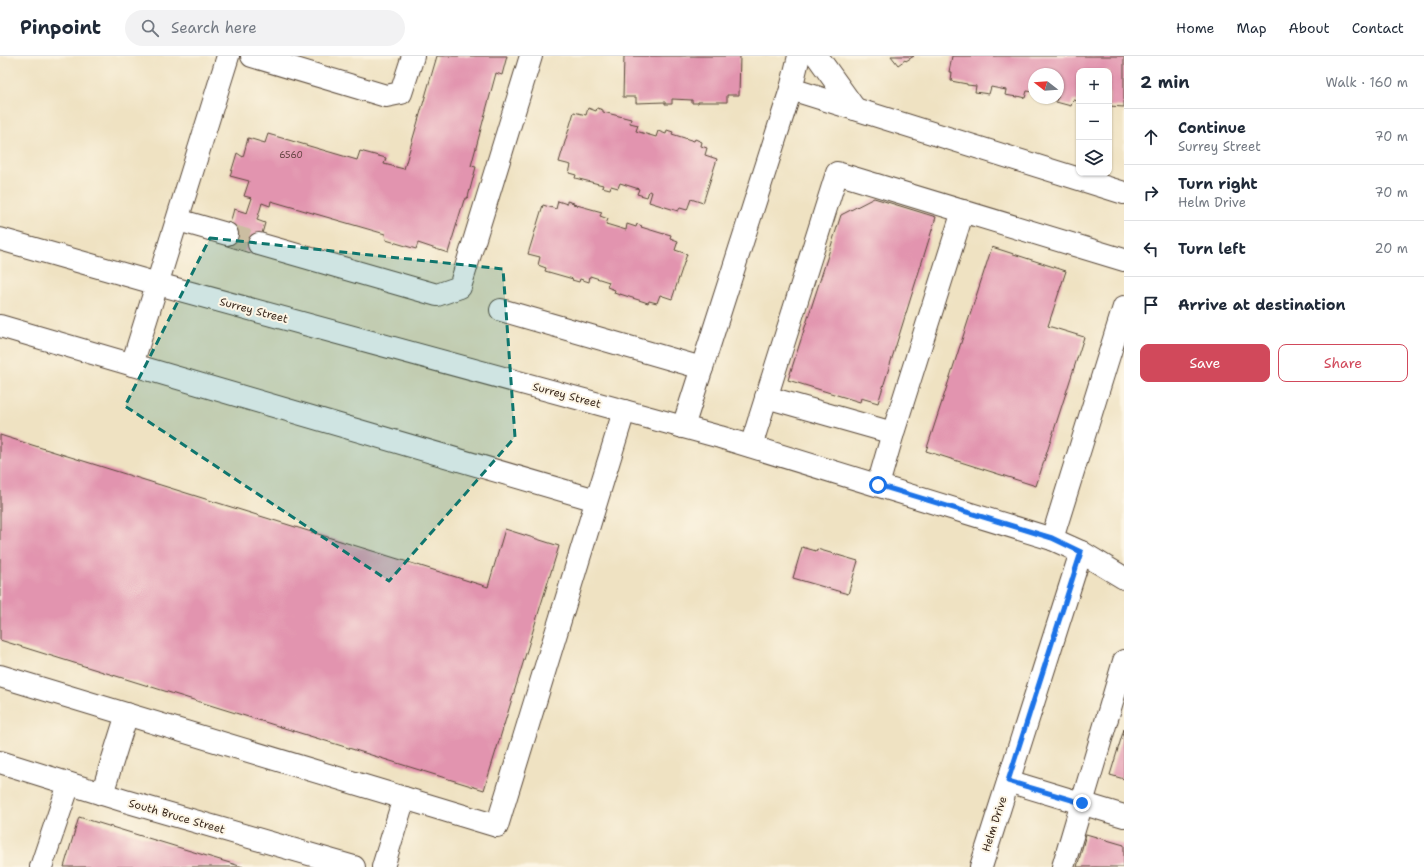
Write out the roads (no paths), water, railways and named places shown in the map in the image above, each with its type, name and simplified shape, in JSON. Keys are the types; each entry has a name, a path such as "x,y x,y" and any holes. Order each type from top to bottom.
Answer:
{"street":[{"path":"132,365 228,56"},
{"path":"252,56 386,96 401,93 413,56"},
{"path":"259,244 437,295 460,286 531,56"},
{"path":"683,427 791,89 799,56"},
{"path":"817,56 855,109"},
{"path":"791,89 1124,192"},
{"path":"751,446 837,173 1124,260"},
{"path":"878,485 963,211"},
{"path":"178,220 227,234"},
{"name":"Surrey Street","path":"0,239 158,284 751,446 1052,538 1081,552 1124,578"},
{"path":"1052,538 1124,307"},
{"path":"501,310 702,368"},
{"path":"0,326 596,500"},
{"path":"766,397 893,433"},
{"path":"0,676 497,826 624,411"},
{"name":"Helm Drive","path":"981,867 1081,552"},
{"path":"1063,867 1124,661"},
{"path":"102,794 127,714"},
{"name":"South Bruce Street","path":"0,762 102,794 354,867"},
{"path":"1008,781 1124,816"},
{"path":"41,867 69,784"},
{"path":"383,867 404,798"}],"tunnel":[{"path":"227,234 259,244"}]}
